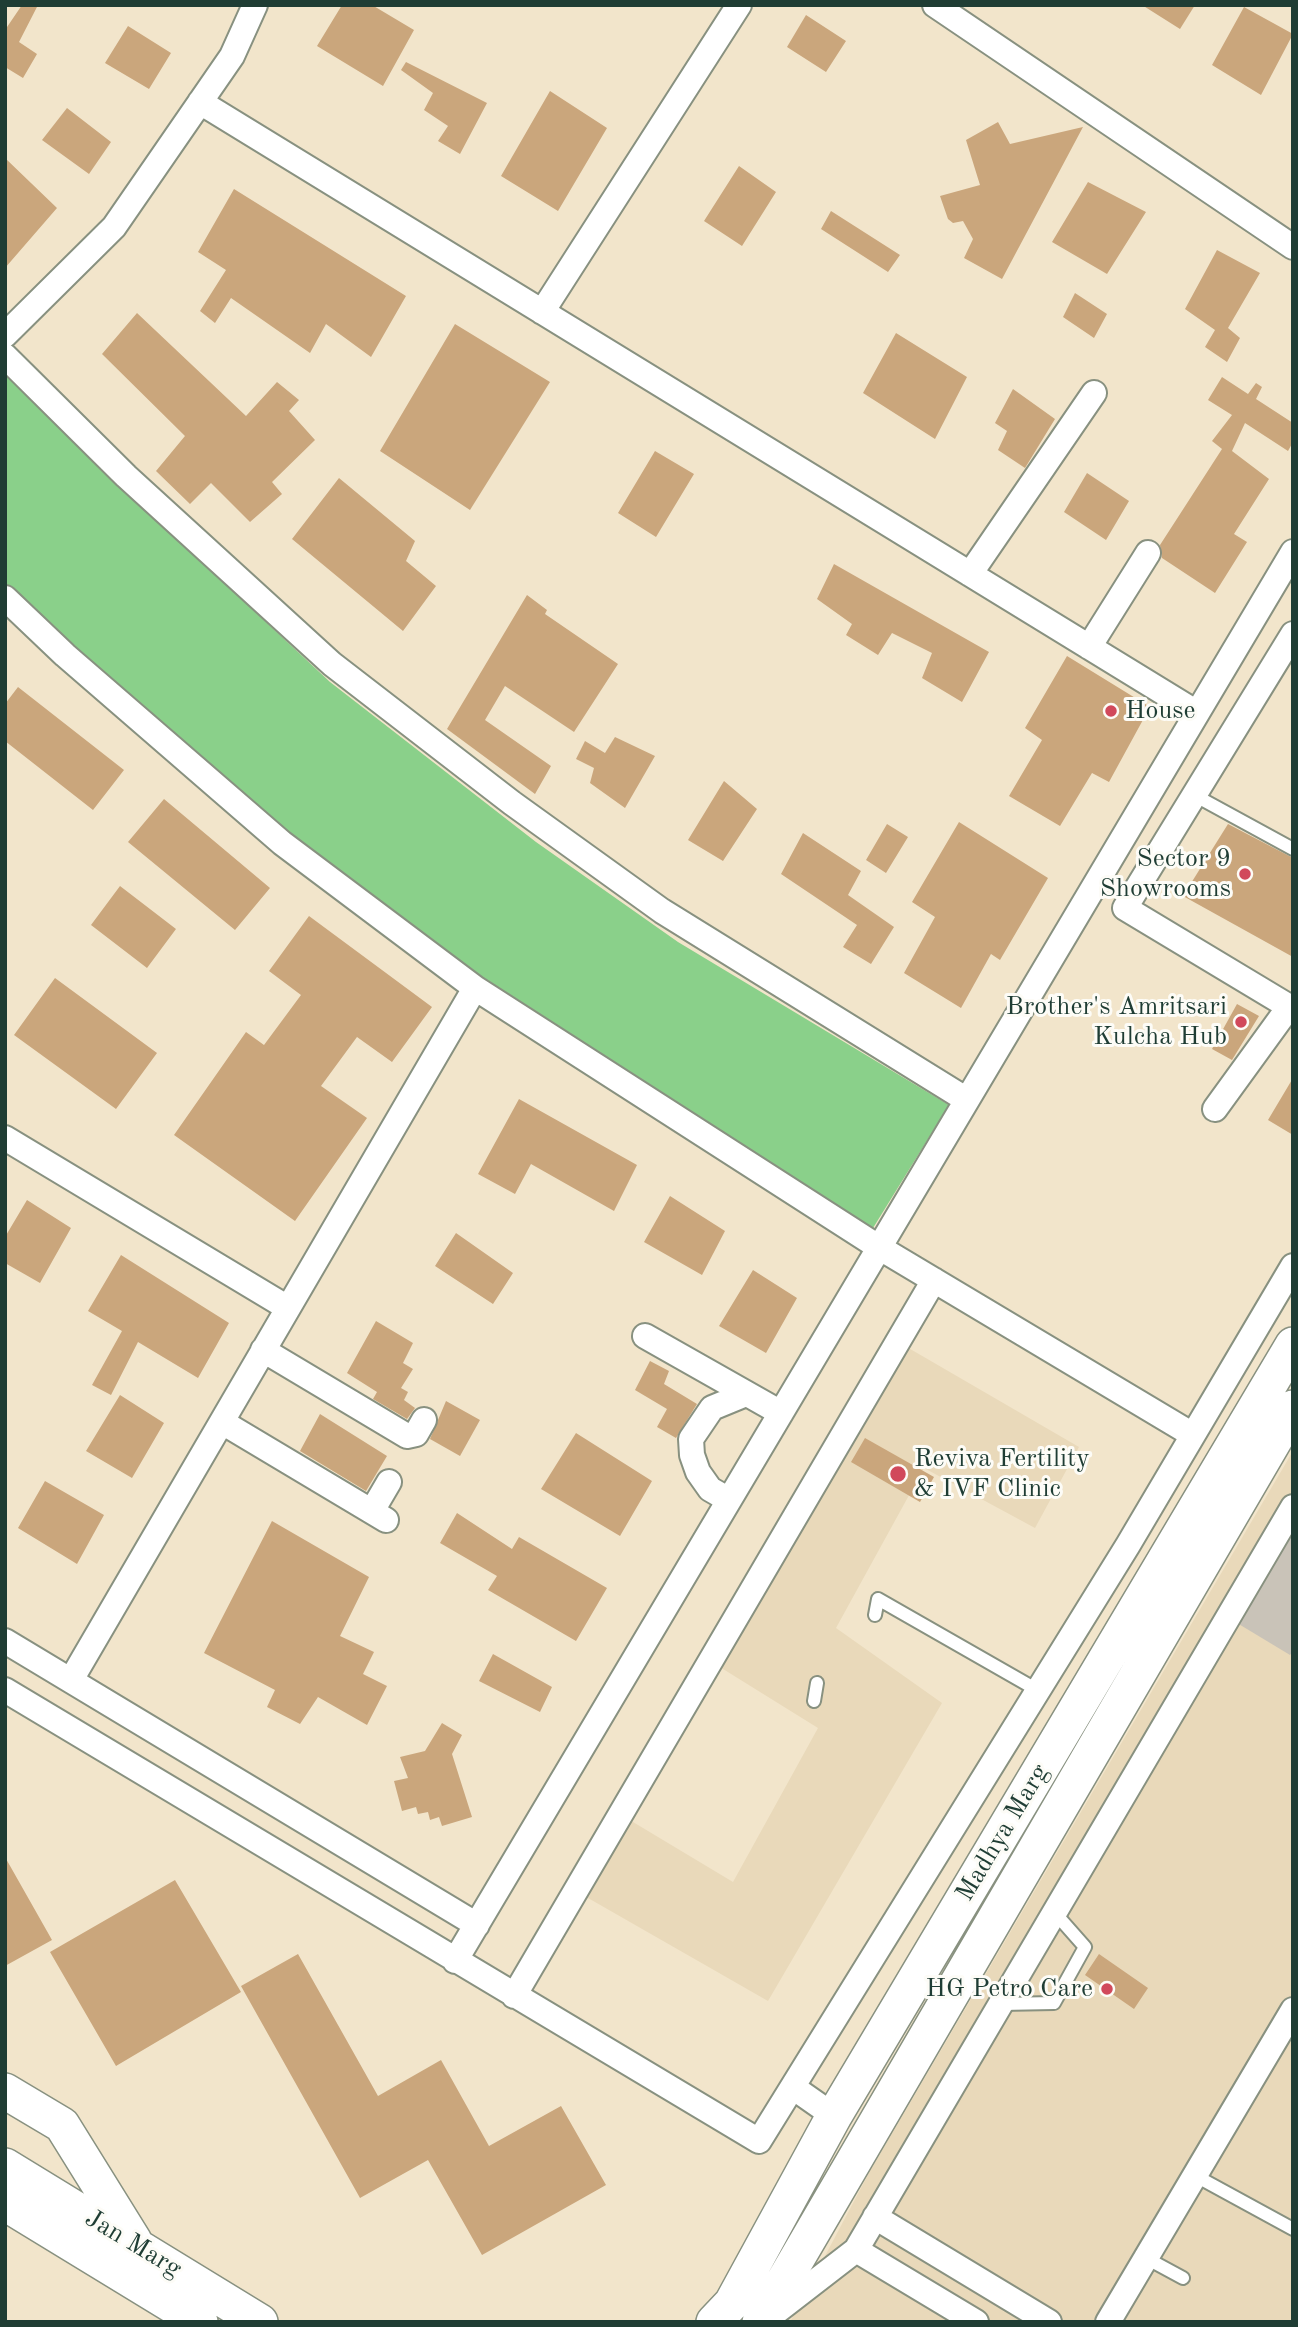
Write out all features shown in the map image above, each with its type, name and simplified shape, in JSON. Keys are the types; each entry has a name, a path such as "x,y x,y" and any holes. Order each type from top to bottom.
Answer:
{"main road":[{"name":"Madhya Marg","path":"714,2322 732,2303 834,2116 1293,1345"},
{"name":"Madhya Marg","path":"762,2322 1293,1408"},
{"path":"5,2091 62,2125 138,2247"},
{"name":"Jan Marg","path":"5,2166 260,2322"},
{"name":"Jan Marg","path":"5,2203 200,2322"}],"street":[{"path":"5,334 114,227 232,56 256,5"},
{"path":"542,312 739,5"},
{"path":"934,5 1293,247"},
{"path":"200,102 1197,713"},
{"path":"5,356 126,477 332,664 502,795 663,911 967,1100"},
{"path":"970,574 1094,393"},
{"path":"456,1962 1293,552"},
{"path":"1089,646 1148,553"},
{"path":"5,598 65,655 282,843 475,988 880,1248 1193,1435"},
{"path":"1216,1109 1291,1008 1125,908 1290,645"},
{"path":"71,1680 475,988"},
{"path":"5,1138 288,1308"},
{"path":"5,1690 759,2141 1039,1691 1293,1266"},
{"path":"514,1996 934,1280"},
{"path":"645,1336 781,1413"},
{"path":"263,1350 407,1436 416,1434 424,1420"},
{"path":"729,1500 710,1489 698,1472 691,1439 712,1408 746,1394"},
{"path":"222,1422 379,1515 389,1482"},
{"path":"762,2322 856,2250 1293,1507"},
{"path":"5,1641 477,1925"},
{"path":"1108,2322 1293,2010"},
{"path":"794,2088 834,2116"},
{"path":"876,2217 1049,2322"},
{"path":"856,2250 976,2322"}],"lane":[{"path":"1194,795 1293,849"},
{"path":"872,1610 878,1600 1039,1691"},
{"path":"1001,2004 1054,2003 1085,1947 1055,1913"},
{"path":"1194,2175 1293,2229"},
{"path":"1146,2258 1184,2278"}],"shaded area":[{"path":"893,1339 1079,1447 1035,1528 924,1468 836,1628 942,1703 768,2001 581,1894 623,1816 733,1882 818,1728 715,1664"},
{"path":"1293,1451 1293,2322 790,2322 870,2171"},
{"path":"1293,1532 1293,1651 1290,1655 1237,1623"}],"green space":[{"path":"5,370 126,491 330,682 536,842 678,942 949,1105 873,1228 478,974 286,830 67,644 5,583"}],"building":[{"path":"22,5 38,5 19,42 37,54 23,78 5,67 5,30"},
{"path":"342,5 372,5 414,30 383,86 317,46"},
{"path":"1142,5 1195,5 1180,29"},
{"path":"1244,7 1293,34 1261,95 1212,65"},
{"path":"806,15 846,41 826,72 787,47"},
{"path":"128,26 171,53 149,89 105,63"},
{"path":"406,62 487,103 460,154 438,141 448,126 424,110 433,93 401,70"},
{"path":"550,91 607,128 558,211 501,176"},
{"path":"67,108 111,142 89,174 42,140"},
{"path":"998,122 1010,144 1083,127 1002,279 964,258 973,239 963,221 953,223 948,219 940,196 980,185 966,140"},
{"path":"5,158 57,208 5,268"},
{"path":"739,166 776,192 742,246 704,221"},
{"path":"1088,182 1146,212 1107,274 1052,242"},
{"path":"234,189 406,296 371,357 326,324 310,353 231,298 215,323 200,311 226,270 198,252"},
{"path":"831,211 900,255 888,272 821,229"},
{"path":"1217,250 1260,273 1228,328 1240,338 1227,362 1205,347 1215,330 1185,309"},
{"path":"1075,293 1107,314 1094,338 1063,317"},
{"path":"137,313 246,416 277,382 299,400 289,411 315,440 272,482 282,494 250,522 211,483 190,504 156,471 185,436 102,354"},
{"path":"455,324 550,382 470,510 380,451"},
{"path":"896,333 967,377 935,439 863,393"},
{"path":"1222,377 1248,394 1256,383 1262,387 1256,399 1293,423 1293,442 1288,451 1245,423 1232,451 1269,479 1234,534 1247,542 1215,593 1162,558 1160,545 1222,449 1212,441 1232,415 1208,400"},
{"path":"1013,389 1055,419 1025,468 998,450 1007,431 995,423"},
{"path":"655,451 694,474 656,537 618,513"},
{"path":"1087,473 1129,501 1106,540 1064,512"},
{"path":"339,478 415,541 406,561 436,586 403,631 292,539"},
{"path":"834,564 989,652 962,702 922,678 932,653 892,633 878,655 846,635 852,624 817,599"},
{"path":"527,595 547,610 545,614 618,664 574,732 505,686 485,720 551,766 535,794 447,729"},
{"path":"1067,656 1150,707 1109,782 1092,773 1060,826 1009,796 1042,740 1025,728"},
{"path":"18,687 124,770 93,810 5,741 5,704"},
{"path":"615,737 655,756 625,808 590,783 594,768 576,759 585,741 605,753"},
{"path":"724,781 757,809 723,861 688,840"},
{"path":"164,799 270,888 235,930 128,842"},
{"path":"959,822 1048,878 1000,960 991,954 961,1008 904,973 935,917 912,902"},
{"path":"887,824 908,837 886,873 866,860"},
{"name":"Sector 9 Showrooms","path":"1228,824 1293,858 1293,957 1183,896"},
{"path":"803,833 861,871 848,895 894,927 871,964 843,947 857,925 781,874"},
{"path":"120,886 176,929 147,968 91,925"},
{"path":"309,916 432,1007 392,1062 357,1037 321,1086 367,1118 295,1221 174,1135 246,1032 264,1045 301,995 269,971"},
{"path":"55,978 157,1053 116,1109 14,1035"},
{"path":"1237,1004 1259,1016 1232,1060 1212,1049"},
{"path":"1293,1078 1293,1135 1268,1120"},
{"path":"519,1099 637,1165 614,1211 531,1164 515,1194 478,1174"},
{"path":"670,1196 725,1231 702,1275 644,1242"},
{"path":"27,1200 71,1228 40,1283 5,1263 5,1237"},
{"path":"456,1233 513,1273 493,1304 435,1266"},
{"path":"121,1255 229,1323 198,1378 138,1342 111,1395 92,1385 122,1331 88,1311"},
{"path":"753,1270 797,1298 766,1353 719,1326"},
{"path":"376,1321 413,1343 403,1363 413,1369 401,1388 408,1392 404,1400 415,1408 407,1419 373,1399 377,1392 347,1373"},
{"path":"650,1361 669,1371 664,1384 697,1404 676,1438 657,1427 667,1409 635,1390"},
{"path":"120,1395 164,1423 132,1478 86,1451"},
{"path":"446,1401 480,1420 460,1456 430,1439"},
{"path":"320,1414 387,1456 366,1491 300,1451"},
{"path":"576,1433 652,1481 620,1536 541,1489"},
{"path":"865,1438 934,1477 920,1502 851,1462"},
{"path":"45,1481 104,1515 77,1564 18,1528"},
{"path":"457,1513 512,1549 519,1537 607,1588 576,1641 488,1590 497,1576 440,1543"},
{"path":"272,1521 369,1577 340,1636 374,1652 363,1674 387,1686 367,1725 318,1697 300,1724 267,1707 275,1690 204,1653"},
{"path":"493,1654 552,1687 540,1712 479,1681"},
{"path":"442,1723 462,1735 452,1754 472,1817 442,1826 439,1817 430,1820 428,1812 418,1814 416,1807 402,1811 394,1781 408,1778 400,1757 425,1751"},
{"path":"5,1857 52,1940 5,1966"},
{"path":"175,1880 241,1992 116,2066 50,1952"},
{"path":"298,1954 378,2096 441,2060 489,2146 561,2106 606,2185 482,2255 428,2160 360,2198 241,1986"},
{"path":"1099,1954 1148,1988 1134,2009 1085,1975"}],"place":[{"name":"House","path":"1111,711"},
{"name":"Sector 9 Showrooms","path":"1245,874"},
{"name":"Brother's Amritsari Kulcha Hub","path":"1241,1022"},
{"name":"Reviva Fertility & IVF Clinic","path":"898,1474"},
{"name":"HG Petro Care","path":"1107,1989"}]}
